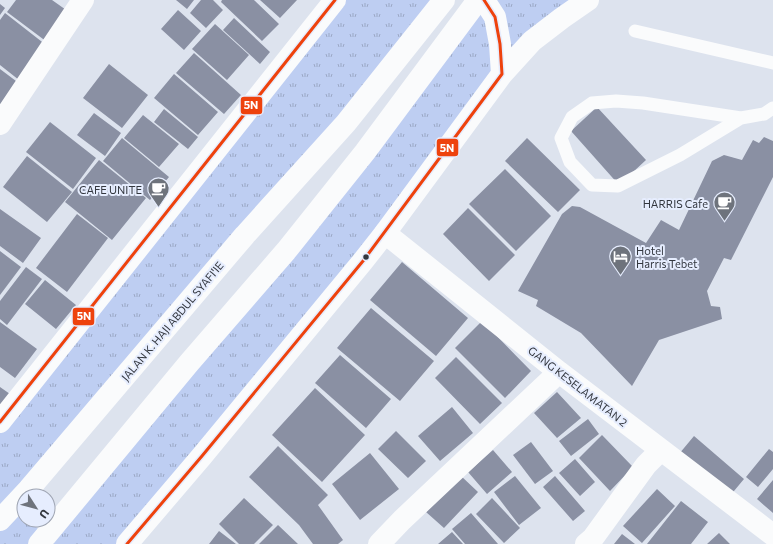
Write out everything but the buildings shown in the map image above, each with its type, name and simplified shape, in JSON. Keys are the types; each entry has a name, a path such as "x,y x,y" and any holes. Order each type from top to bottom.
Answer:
{"street":[{"path":"0,124 81,0"},
{"path":"0,422 335,0"},
{"name":"JALAN K. HAJI ABDUL SYAFI'IE","path":"0,520 29,489 245,235 346,123 444,0"},
{"path":"39,544 189,363 286,251 365,152 478,0"},
{"path":"484,0 495,17 500,44 502,74"},
{"path":"127,544 207,450 385,233 502,74 532,42 588,0"},
{"name":"GANG KESELAMATAN 2","path":"385,233 660,451 773,536"},
{"path":"380,544 402,520 559,372"},
{"path":"586,544 593,538 646,465 660,451"}],"lane":[{"path":"635,31 773,63"},
{"path":"741,118 680,156 618,186 592,185 570,162 561,138 572,117 592,103 616,101 643,103 741,118 764,114 773,108"}],"green space":[{"path":"335,0 444,0 29,488 16,488 16,503 12,508 16,511 16,528 37,528 46,535 52,528 56,528 56,523 478,0 588,0 562,18 127,544 0,544 0,423"}],"transit line":[{"name":"5N","path":"0,422 335,0"},
{"name":"5N","path":"127,544 202,456 363,261 502,74 500,44 495,17 484,0"}],"place":[{"name":"CAFE UNITE","path":"158,208"},
{"name":"HARRIS Cafe","path":"724,222"},
{"name":"Hotel Harris Tebet","path":"621,276"}]}
